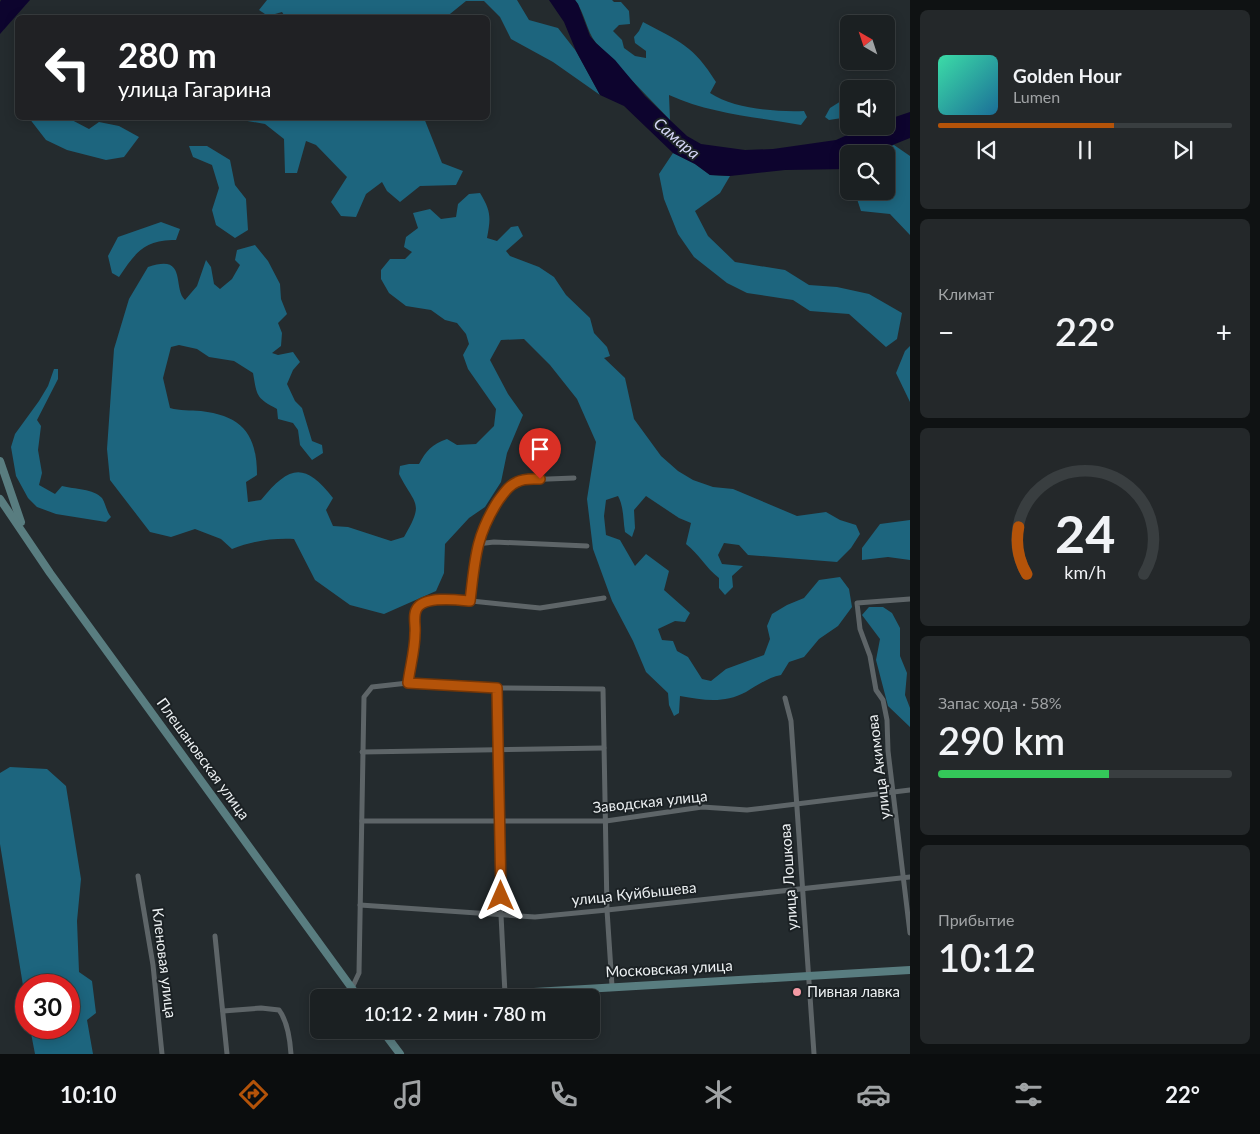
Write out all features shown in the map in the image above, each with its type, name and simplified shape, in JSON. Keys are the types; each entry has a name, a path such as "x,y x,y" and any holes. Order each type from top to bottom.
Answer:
{"main road":[{"path":"0,461 10,495 26,536"},
{"path":"0,499 26,536"},
{"name":"Плешановская улица","path":"26,536 50,573 352,988"},
{"name":"Московская улица","path":"572,989 910,970"},
{"path":"389,1039 400,1054"}],"street":[{"path":"470,601 477,544 494,507 506,489 515,482 523,480 574,478"},
{"path":"477,544 494,542 587,546"},
{"path":"408,683 415,633 414,617 418,608 424,602 452,599 540,608 604,598"},
{"name":"улица Акимова","path":"910,599 857,603 860,629 870,656 876,690 883,700 887,720 888,750 907,877 910,932"},
{"path":"352,988 359,973 362,707 364,697 372,687 408,683 497,688 586,687 603,689 607,910 612,986"},
{"path":"497,688 501,914 505,989"},
{"name":"улица Лошкова","path":"784,698 791,722 814,1054"},
{"path":"362,752 604,748"},
{"name":"Заводская улица","path":"362,821 606,821 702,807 747,810 910,790"},
{"name":"Кленовая улица","path":"138,876 154,965 162,1054"},
{"name":"улица Куйбышева","path":"360,905 535,917 907,877"},
{"path":"215,936 228,1054"},
{"path":"223,1011 261,1008 279,1010 283,1015 289,1035 291,1054"}],"shaded area":[{"path":"267,0 517,0 529,20 558,28 576,51 600,95 553,62 511,39 500,17 484,1 466,1 449,15 284,15 282,12 266,15 259,10"},
{"path":"575,0 612,0 614,2 621,2 629,11 630,24 619,25 613,31 622,40 624,48 635,56 646,58 646,51 635,43 634,37 643,22 676,40 693,52 716,82 710,93 731,103 743,106 780,111 804,111 807,117 801,125 717,111 669,95 670,120 596,43"},
{"path":"840,102 840,118 829,120 825,117 830,108"},
{"path":"31,120 72,120 89,129 99,122 119,126 139,137 124,157 106,160 67,150 46,140"},
{"path":"242,120 425,120 442,163 463,171 456,185 420,186 400,202 387,191 382,182 366,194 356,217 341,216 331,202 347,177 316,145 306,141 297,173 285,173 284,139 265,124"},
{"path":"189,146 207,146 230,160 235,185 246,199 248,230 235,238 216,225 212,210 219,188 212,165 193,157"},
{"path":"895,146 910,156 910,235 890,214 861,211 857,200 895,200"},
{"path":"673,153 695,164 710,175 730,176 720,193 695,211 708,236 735,262 785,270 809,285 837,287 869,294 902,313 897,339 886,347 849,314 810,311 793,300 747,293 727,283 694,257 678,234 664,199 659,174"},
{"path":"480,193 489,214 487,238 497,241 511,227 518,226 523,236 506,251 510,256 539,267 554,277 566,295 590,318 594,333 607,347 610,356 604,358 625,378 634,419 661,456 678,471 693,480 713,487 733,489 797,516 826,512 840,520 856,525 860,534 851,548 837,562 748,555 739,545 724,543 718,555 722,564 743,566 732,576 733,587 725,595 719,588 719,578 686,544 691,523 679,518 646,496 634,510 635,528 632,537 625,532 618,496 606,500 604,516 606,535 620,540 635,566 646,554 669,571 664,590 690,613 685,622 675,621 658,629 662,640 673,641 677,651 688,657 702,679 711,681 726,669 764,655 770,639 767,626 772,614 804,598 819,580 840,577 849,589 852,607 838,626 819,639 804,657 789,662 781,675 767,680 738,696 721,700 705,700 680,696 679,713 674,716 669,705 668,693 646,672 633,641 612,601 593,549 587,499 596,442 577,399 550,365 524,339 501,340 490,360 508,394 523,415 507,453 501,482 485,507 469,518 445,544 444,573 436,591 384,614 350,605 315,580 294,539 262,541 232,549 221,539 195,529 171,537 150,532 110,480 107,449 114,349 129,299 148,267 169,264 174,268 177,273 181,294 185,300 197,286 206,260 211,267 214,284 220,289 232,279 240,265 235,260 237,250 255,245 268,261 280,284 281,299 287,314 278,323 282,333 281,346 272,353 278,355 293,352 300,362 293,370 287,384 295,401 302,408 312,441 322,445 323,453 312,460 300,445 298,430 293,423 278,419 277,409 261,399 255,387 253,373 234,361 209,357 197,349 179,345 171,347 163,378 170,408 201,411 227,417 244,430 254,448 257,475 246,482 248,502 261,500 280,480 288,475 297,472 305,473 323,486 333,498 326,510 333,526 348,527 391,541 404,537 416,510 413,499 399,474 400,466 419,464 430,448 447,439 457,445 476,444 494,426 496,409 468,369 463,355 469,344 466,334 457,323 445,320 431,310 406,306 389,293 381,279 381,270 390,259 405,259 412,252 404,247 406,237 418,228 413,213 430,209 441,219 456,217 458,204 469,194"},
{"path":"161,222 180,229 176,240 156,242 148,245 136,254 119,277 112,273 108,256 118,237"},
{"path":"910,346 910,402 896,373 905,351"},
{"path":"54,369 58,369 58,379 37,420 41,426 38,450 42,473 39,485 55,494 62,486 89,491 98,495 102,498 111,517 106,522 56,514 37,507 28,498 16,476 11,447 15,434 48,386"},
{"path":"910,520 910,560 888,557 862,560 862,548 880,524"},
{"path":"869,607 883,607 892,613 900,628 900,656 907,673 905,695 910,708 910,727 888,706 876,660 880,639 862,615"},
{"path":"10,767 47,769 66,786 81,879 77,921 79,972 92,981 96,1013 87,1020 93,1054 35,1054 32,1039 80,1039 80,974 21,974 0,844 0,773"}],"water":[{"path":"1,0 30,0 0,34"},
{"name":"Самара","path":"549,0 575,0 590,36 596,43 615,60 645,96 687,136 701,144 745,150 773,149 836,140 847,135 895,135 895,117 910,112 910,138 892,145 840,145 840,169 785,170 730,176 710,175 695,164 673,153 624,106 600,95 576,51 564,22"}],"place":[{"name":"Пивная лавка","path":"797,992"}],"route":[{"path":"501,896 497,688 408,683 415,633 414,617 418,608 424,602 452,599 470,601 476,547 482,530 494,507 506,489 515,482 540,479"}]}
